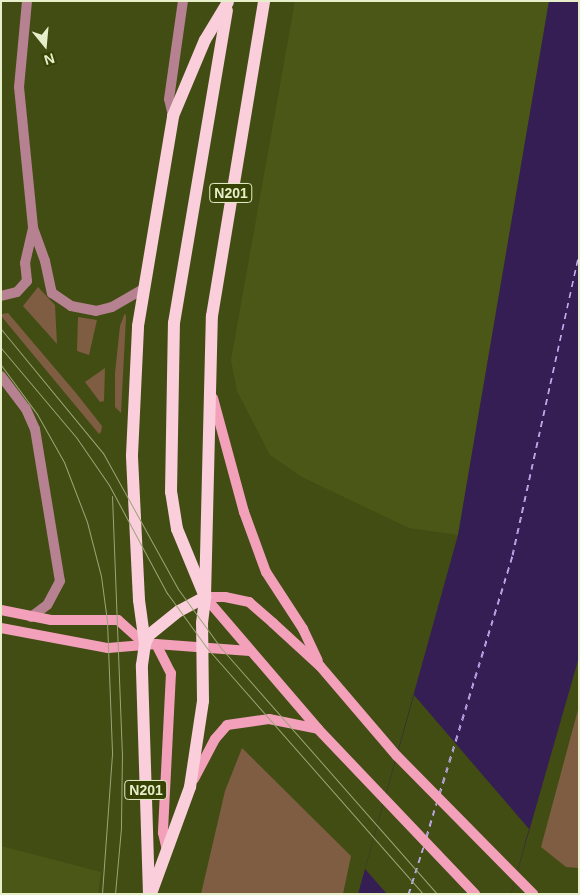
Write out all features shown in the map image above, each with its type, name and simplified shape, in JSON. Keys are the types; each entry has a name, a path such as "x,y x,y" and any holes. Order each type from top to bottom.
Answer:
{"main road":[{"name":"N201","path":"150,894 190,787 204,689 203,648 212,316 264,1"},
{"name":"N201","path":"150,894 143,685 150,644 138,590 132,455 138,326 173,116 206,40 228,2"},
{"name":"N201","path":"205,597 177,529 170,475 174,323 228,2"},
{"path":"209,385 244,512 266,572 303,629 320,666"},
{"path":"205,597 318,729 385,797 475,894"},
{"path":"150,644 149,634 179,611 205,597 225,597 249,602 320,666 397,756 533,894"},
{"path":"1,610 51,620 118,620 150,644"},
{"path":"1,628 108,648 150,644 250,651"},
{"name":"N201","path":"150,644 172,673 163,833 167,850"},
{"path":"190,787 215,739 227,725 269,720 318,729"}],"street":[{"path":"27,1 19,87 32,228 52,293 71,306 96,311 112,307 143,289"},
{"path":"173,116 169,99 183,1"},
{"path":"1,296 17,292 27,281 25,264 32,228"},
{"path":"1,376 26,409 43,463 60,581 47,605 31,617"}],"shaded area":[{"path":"295,1 549,1 458,535 409,528 302,477 270,455 237,391 231,360"},
{"path":"549,1 579,1 579,657 511,894 358,894 458,535"},
{"path":"38,287 55,305 57,344 23,306"},
{"path":"8,313 102,426 99,434 2,317 2,314"},
{"path":"125,313 121,413 115,407 115,373 120,326"},
{"path":"78,317 97,320 89,355 77,351"},
{"path":"105,368 104,401 100,402 85,382"},
{"path":"579,706 579,868 566,867 541,847"},
{"path":"242,748 351,856 343,894 201,894 225,791"},
{"path":"1,846 101,872 98,894 1,894"}],"pier":[{"path":"414,695 529,829 511,894 387,894 365,869"}],"ferry route":[{"path":"439,793 512,555 579,252"},
{"path":"440,794 513,555 579,256"},
{"path":"426,836 437,801"},
{"path":"427,837 437,803"},
{"path":"409,894 424,846"},
{"path":"408,894 423,847"}],"tram line":[{"path":"1,329 103,453 178,589 221,648 437,894"},
{"path":"1,348 76,437 109,485 167,593 207,648 423,894"},
{"path":"1,365 37,414 64,462 87,522 101,576 107,621 112,754 102,894"},
{"path":"112,496 122,752 121,828 115,894"}]}
